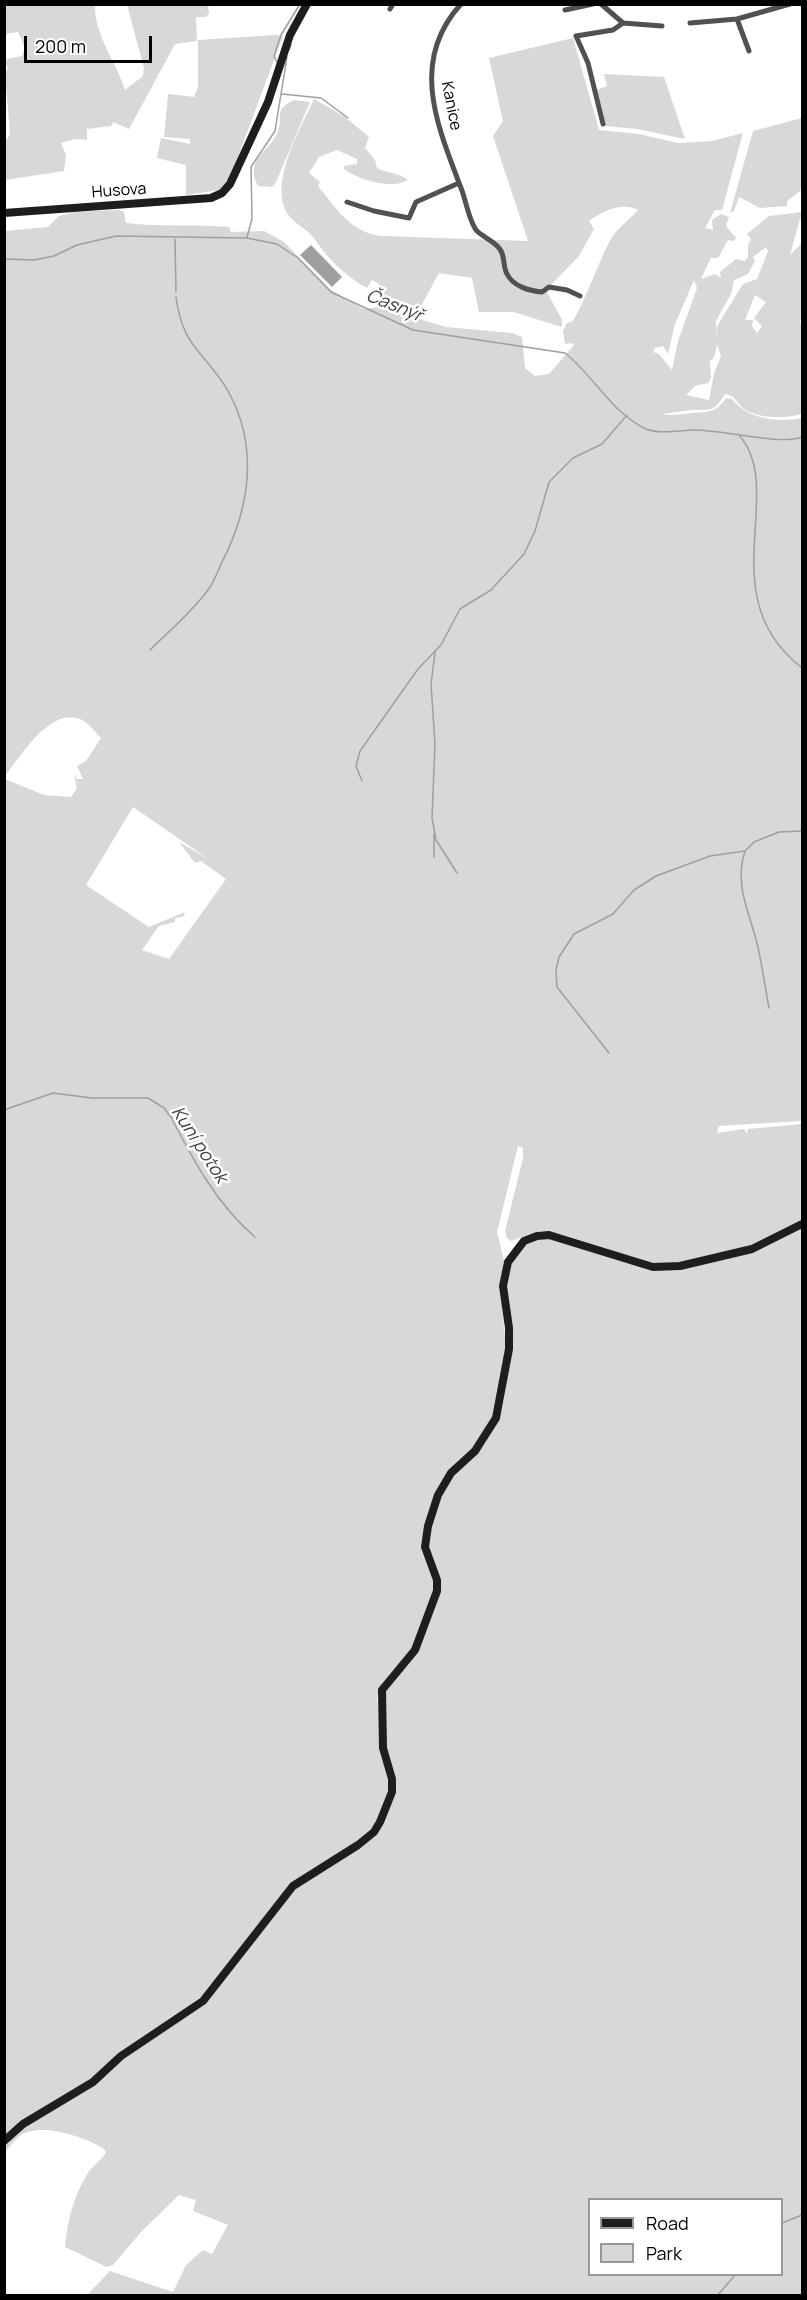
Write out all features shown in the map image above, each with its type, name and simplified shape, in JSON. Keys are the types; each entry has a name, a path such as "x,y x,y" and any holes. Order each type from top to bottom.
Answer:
{"main road":[{"name":"Husova","path":"4,213 211,198 222,193 230,184 268,102 290,35 307,4"},
{"path":"4,2140 23,2124 93,2082 128,2051 202,2001 293,1886 358,1845 374,1832 380,1822 393,1792 392,1779 383,1748 382,1690 415,1650 437,1591 437,1580 425,1547 428,1526 438,1495 456,1467 484,1440 498,1411 509,1349 503,1279 516,1248 529,1238 549,1235 627,1259 668,1268 752,1249 802,1224"}],"street":[{"name":"Kanice","path":"461,4 448,19 436,43 431,82 434,107 476,231 501,250 507,274 521,287 542,292 549,287 580,296"},
{"path":"566,10 593,4"},
{"path":"601,4 623,22 662,26"},
{"path":"690,23 737,19 789,4"},
{"path":"737,19 749,51"},
{"path":"603,124 588,63 576,36 613,30 623,22"},
{"path":"347,202 374,212 409,218 416,202 459,183"}],"green space":[{"path":"5,5 95,5 98,27 125,90 143,76 144,68 127,5 208,5 209,13 206,17 196,17 197,41 175,44 129,129 113,122 111,126 87,129 87,140 75,139 61,143 66,155 64,171 5,180 5,142 10,134 5,74 8,67 5,63 7,59 22,56 25,48 18,32 5,34"},
{"path":"283,36 230,178 219,190 186,195 186,165 157,158 161,138 190,144 190,139 164,137 168,94 194,97 198,87 198,40"},
{"path":"573,38 599,130 639,134 678,143 712,141 743,133 722,210 715,210 705,228 713,230 712,220 721,214 729,217 726,226 736,238 734,241 728,240 718,258 711,258 701,279 715,274 721,278 720,272 736,259 745,261 748,257 748,245 751,239 747,234 769,216 802,212 790,255 802,243 800,323 802,326 802,414 780,417 756,414 749,412 733,397 725,394 712,409 662,414 677,415 711,411 719,407 726,398 732,399 746,411 764,418 783,420 802,418 802,1121 719,1126 717,1133 744,1129 747,1133 748,1129 802,1124 802,1220 751,1246 679,1263 654,1263 560,1234 540,1231 511,1241 507,1238 505,1231 523,1158 523,1148 518,1146 497,1232 504,1261 500,1286 506,1348 493,1416 472,1449 448,1471 425,1525 422,1547 434,1580 434,1591 412,1648 384,1681 377,1698 380,1718 380,1749 389,1780 389,1791 382,1813 372,1830 291,1884 200,1998 119,2053 91,2079 21,2122 5,2136 5,779 44,795 71,797 77,788 74,774 77,779 83,779 77,766 86,761 101,738 84,721 72,717 60,719 38,734 5,776 5,231 48,227 59,216 75,212 119,210 124,212 126,223 229,227 231,232 264,231 284,242 331,290 363,309 378,307 446,327 512,333 522,337 525,368 535,376 549,374 574,345 565,344 563,331 567,323 573,321 579,311 612,237 638,210 619,207 599,214 589,221 594,229 579,256 547,292 562,320 562,327 513,312 479,312 472,278 439,273 420,308 376,292 379,284 372,280 367,288 344,273 331,260 311,235 290,217 282,200 284,171 289,155 314,99 345,117 369,137 365,148 375,160 377,168 408,180 401,183 384,184 358,177 344,169 344,166 357,164 357,159 337,150 319,157 309,173 320,182 318,186 338,211 353,225 371,234 382,236 528,241 493,136 503,121 489,58","holes":["766,247 768,251 757,279 743,284 717,326 717,340 716,321 731,294 734,280 748,274 755,261 753,257","694,280 697,288 678,341 672,370 659,354 653,352 655,348 663,346 668,354 675,324","755,295 766,302 754,318 762,326 757,333 752,326 753,320 745,320","717,345 721,356 714,373 709,400 686,395 695,386 708,383 711,378 710,361 714,358","133,807 207,858 179,842 195,863 201,861 226,879 169,959 142,950 159,926 175,922 175,918 183,917 185,912 149,927 86,885"]},
{"path":"604,74 664,77 685,139 637,129 605,126 596,90 607,86"},
{"path":"294,100 310,102 276,182 272,187 258,186 254,177 256,163 277,134 281,111"},
{"path":"802,118 800,191 787,201 787,206 760,208 739,197 734,211 730,213 753,131"},
{"path":"802,1227 802,2295 87,2295 110,2271 173,2292 186,2265 203,2250 212,2254 228,2225 193,2211 196,2200 179,2195 141,2232 113,2265 107,2267 65,2247 76,2197 90,2170 106,2152 104,2149 75,2136 40,2130 21,2135 5,2152 5,2145 25,2127 94,2085 123,2058 205,2003 296,1889 383,1824 396,1792 386,1748 385,1692 418,1651 440,1592 429,1547 431,1527 441,1497 453,1475 486,1442 502,1411 512,1349 506,1286 514,1255 520,1247 541,1238 559,1240 652,1270 671,1270 710,1262"}],"shaded area":[{"path":"311,245 342,277 332,287 300,255"}],"waterway":[{"path":"277,62 274,56 281,35 300,4"},
{"path":"289,50 291,45"},
{"path":"247,237 252,219 251,167 275,131 287,57"},
{"path":"282,94 321,98 348,118"},
{"name":"Časnýř","path":"4,259 34,260 54,256 77,245 116,236 247,238 277,244 298,258 331,292 413,330 565,353 620,411 642,427 653,431 704,430 779,440 802,437"},
{"path":"175,239 176,292"},
{"path":"150,650 195,606 212,584 239,520 247,477 244,433 238,412 228,391 189,339 179,315 176,297"},
{"path":"362,781 356,766 360,751 418,669 441,645 460,609 491,590 524,554 535,531 549,482 573,458 602,444 627,415"},
{"path":"738,434 752,457 756,484 754,577 760,609 775,640 802,668"},
{"path":"435,653 431,684 435,744 432,818 436,840 457,873"},
{"path":"609,1053 557,987 556,970 559,957 574,934 613,914 634,890 656,876 710,856 745,851 754,842 779,832 802,831"},
{"path":"434,834 434,857"},
{"path":"745,851 742,863 742,886 759,951 769,1008"},
{"name":"Kuní potok","path":"4,1110 53,1093 92,1098 148,1098 164,1108 171,1117 197,1166 218,1197 255,1237"},
{"path":"783,2223 802,2215"},
{"path":"717,2296 734,2276"}]}
